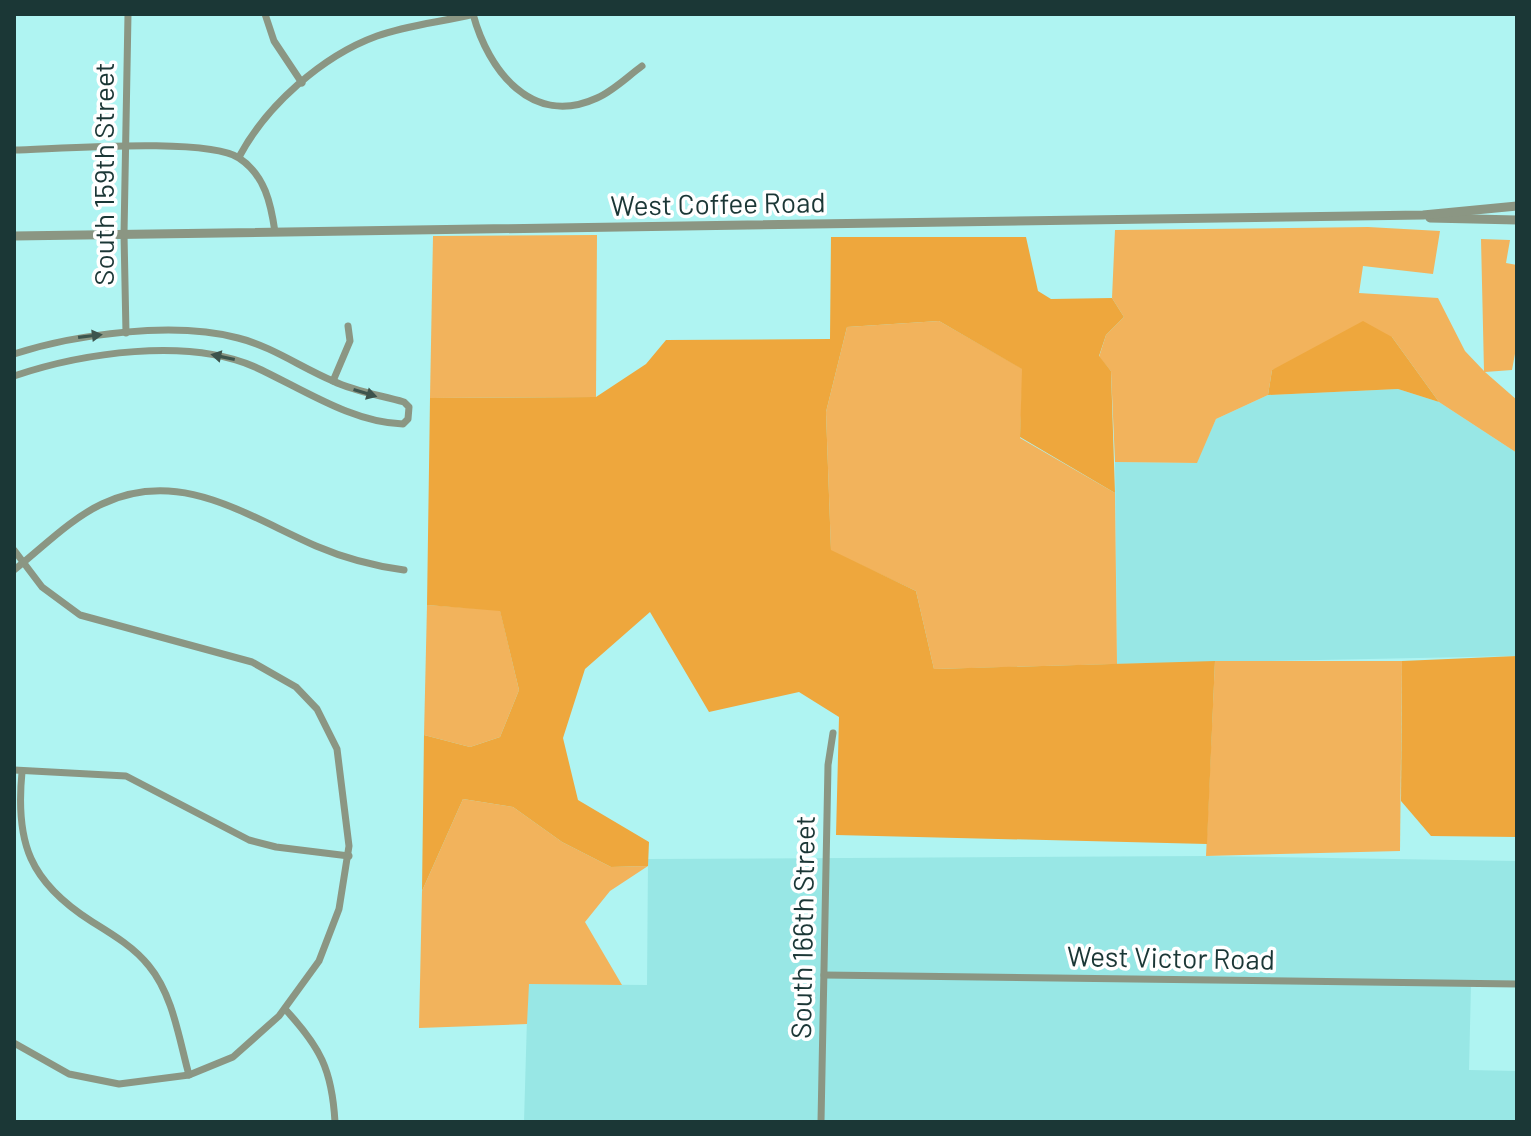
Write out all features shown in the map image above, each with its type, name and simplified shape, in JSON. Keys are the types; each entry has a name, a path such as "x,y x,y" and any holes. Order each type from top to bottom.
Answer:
{"street":[{"name":"South 159th Street","path":"126,333 124,234 128,14"},
{"path":"265,14 274,41 302,83"},
{"path":"239,157 263,123 302,83 342,54 377,36 474,14 496,69 521,92 548,104 570,105 594,99 642,66"},
{"path":"14,150 200,149 239,157 254,171 265,189 275,232"},
{"name":"West Coffee Road","path":"14,236 1423,215 1517,206"},
{"name":"West Coffee Road","path":"1423,215 1435,219 1517,220"},
{"path":"333,381 350,341 348,326"},
{"path":"14,354 68,338 126,333 207,333 241,339 333,381 404,402 409,407 408,419 399,425 357,413 252,366 206,354 82,357 14,376"},
{"path":"14,570 103,503 137,492 171,490 224,501 335,554 404,570"},
{"path":"14,550 55,599 80,615 252,662 285,679 306,696 327,725 337,749 349,856 345,885 326,946 285,1009 240,1053 189,1075 130,1084 107,1083 69,1074 14,1043"},
{"name":"South 166th Street","path":"821,1122 828,765 833,733"},
{"path":"189,1075 166,994 151,968 131,948 58,898 37,873 20,826 18,771 126,776 249,840 276,847 349,856"},
{"name":"West Victor Road","path":"824,975 1517,984"},
{"path":"285,1009 315,1044 328,1068 335,1122"}],"shaded area":[{"path":"1368,227 1440,231 1433,274 1363,266 1359,293 1438,298 1465,351 1484,371 1481,239 1510,240 1506,263 1517,265 1517,343 1512,370 1485,372 1517,400 1517,453 1439,402 1392,337 1272,370 1268,395 1216,419 1197,463 1115,462 1111,371 1099,357 1106,335 1124,317 1112,298 1115,230"},
{"path":"597,235 596,397 430,398 433,236"},
{"path":"831,237 1026,237 1038,291 1051,299 1112,298 1124,317 1106,335 1099,356 1111,371 1115,493 1020,437 1022,369 939,321 847,327 826,412 831,550 916,591 934,669 1215,661 1207,844 836,835 839,717 799,692 709,712 650,612 585,669 563,738 578,800 649,842 648,866 611,867 562,842 513,807 463,799 422,891 424,735 470,747 500,737 519,690 500,611 427,605 430,398 596,397 646,364 666,340 830,339"},
{"path":"939,321 1023,369 1020,438 1115,493 1117,664 934,669 916,591 831,551 826,412 847,327"},
{"path":"1363,321 1392,337 1439,402 1398,389 1268,395 1272,370"},
{"path":"1398,389 1439,402 1517,453 1517,656 1117,664 1115,462 1196,463 1216,419 1268,395"},
{"path":"427,605 500,610 519,690 500,737 470,747 424,735"},
{"path":"1517,656 1517,837 1431,836 1401,801 1402,661"},
{"path":"1215,661 1402,661 1400,851 1206,856"},
{"path":"463,799 513,807 562,842 611,867 648,866 610,891 585,922 622,985 529,984 527,1024 419,1028 422,891"},
{"path":"1206,856 1517,861 1517,984 1471,984 1469,1070 1517,1071 1517,1122 524,1122 528,984 647,985 648,859"}]}
